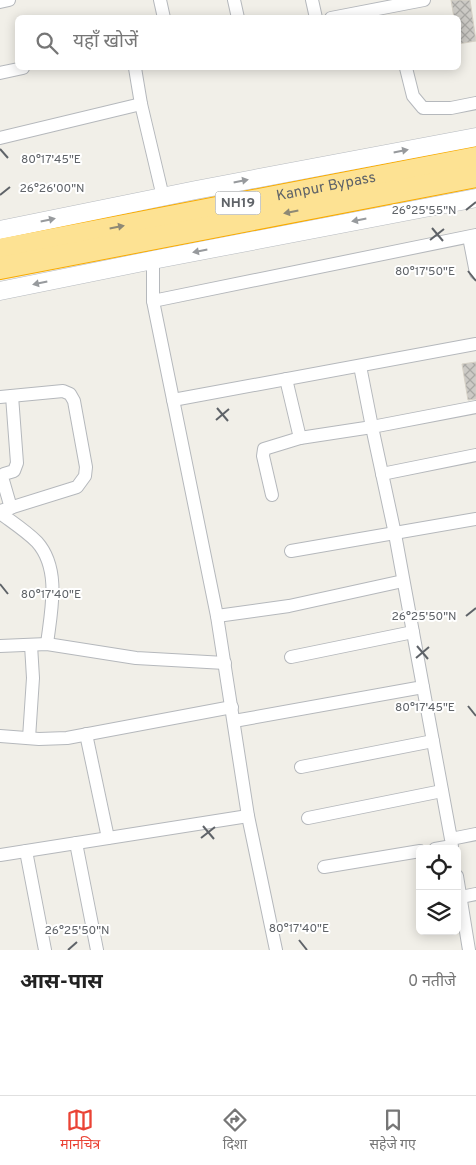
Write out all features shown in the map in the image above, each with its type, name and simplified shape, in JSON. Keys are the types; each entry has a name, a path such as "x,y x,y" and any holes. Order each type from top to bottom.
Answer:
{"highway":[{"name":"Kanpur Bypass","path":"0,250 476,158"},
{"name":"Kanpur Bypass","path":"0,268 476,176"}],"main road":[{"path":"0,230 476,137"},
{"path":"0,291 476,198"}],"street":[{"path":"0,2 9,0"},
{"path":"160,0 163,15"},
{"path":"234,0 237,15"},
{"path":"312,0 315,15"},
{"path":"362,15 392,12 424,0"},
{"path":"0,73 15,70"},
{"path":"135,70 141,104 163,197"},
{"path":"406,70 413,96 423,108 451,108 476,103"},
{"path":"0,138 141,104"},
{"path":"152,300 472,236 476,273"},
{"path":"153,260 152,300 218,616 248,816 276,950"},
{"path":"173,400 476,344"},
{"path":"360,366 413,632 452,845 476,834"},
{"path":"286,380 300,438"},
{"path":"4,510 77,487 82,482 86,467 74,401 70,394 63,391 6,397 17,463 14,471 4,474 2,477 4,510 38,543 50,566 52,602 47,644"},
{"path":"272,495 263,456 264,449 300,438 372,427 476,407"},
{"path":"382,474 476,456"},
{"path":"291,551 476,519"},
{"path":"218,616 289,606 403,581"},
{"path":"291,657 413,632"},
{"path":"29,738 33,678 31,644"},
{"path":"0,646 47,644 136,658 225,663"},
{"path":"234,721 423,687"},
{"path":"0,736 67,738 232,707"},
{"path":"86,734 108,838"},
{"path":"301,766 433,741"},
{"path":"308,818 442,791"},
{"path":"0,855 248,816"},
{"path":"76,843 97,950"},
{"path":"26,850 46,950"},
{"path":"324,867 416,852"},
{"path":"469,950 461,897 476,894"}],"building":[{"path":"451,0 470,0 476,41 461,44 461,15 454,15"},
{"path":"476,362 476,399 468,400 462,364"}]}
